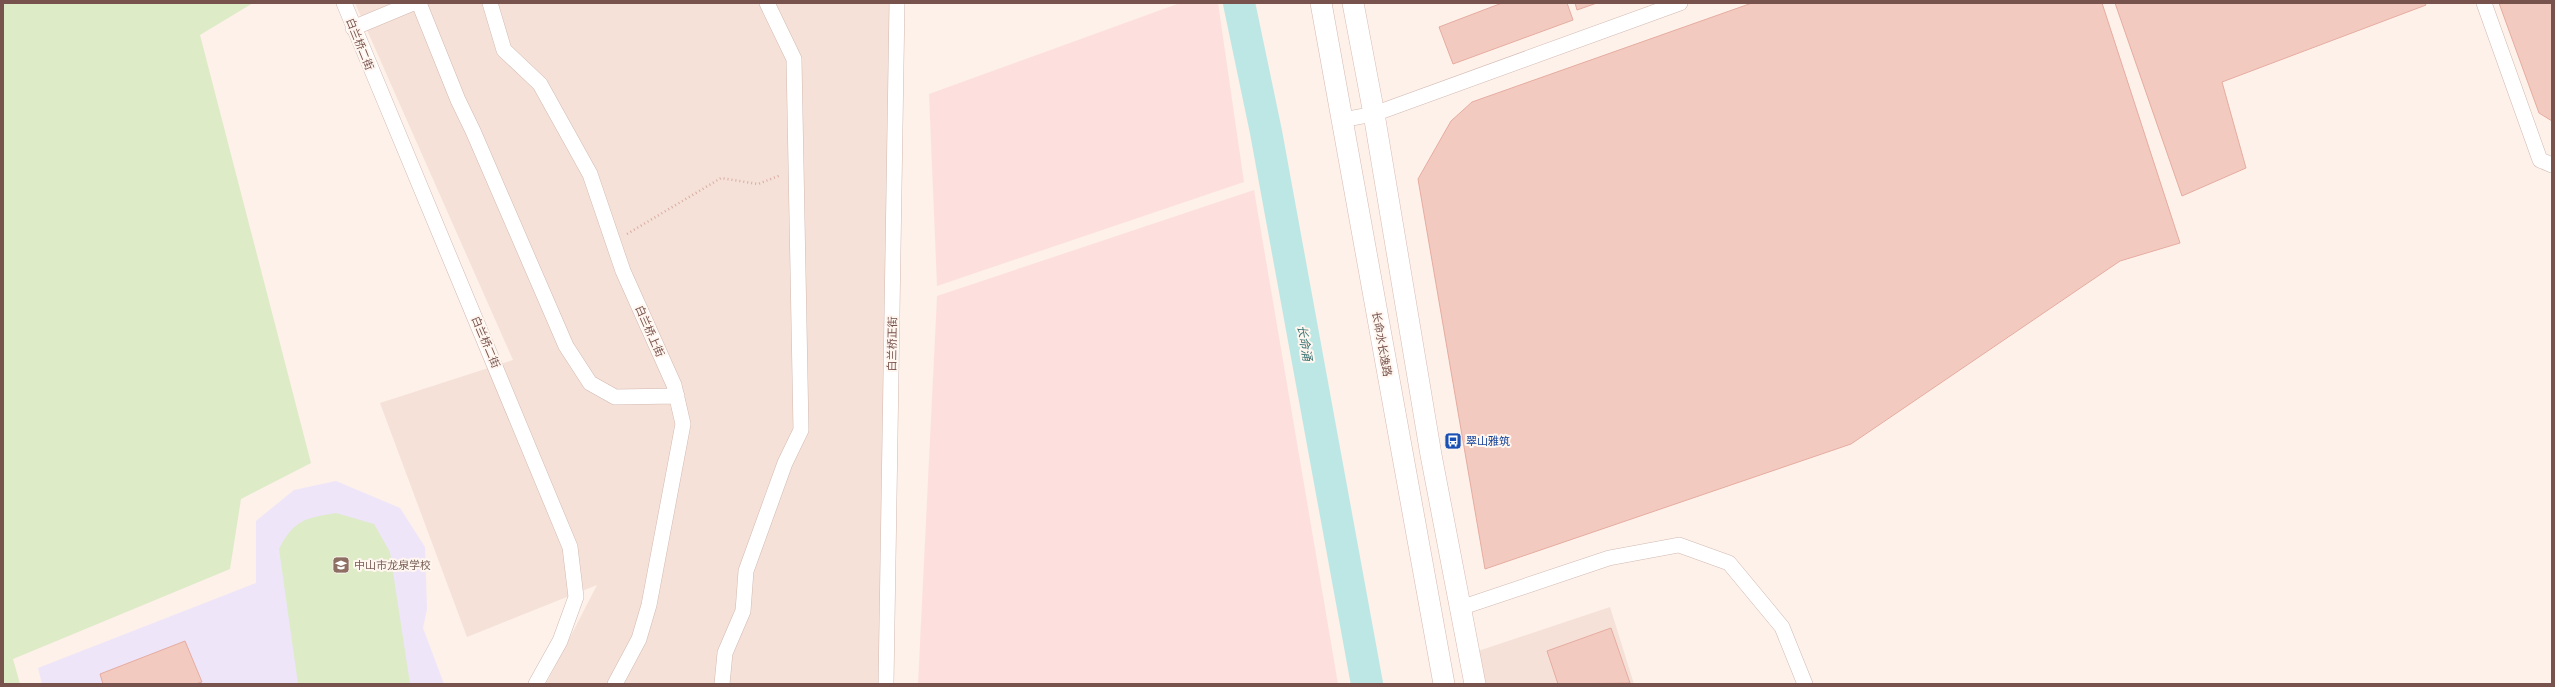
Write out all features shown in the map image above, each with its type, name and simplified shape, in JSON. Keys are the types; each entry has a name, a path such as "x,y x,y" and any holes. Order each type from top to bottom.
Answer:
{"street":[{"name":"白兰桥二街","path":"344,3 353,28 570,547 576,598 560,641 536,684"},
{"path":"353,28 413,3"},
{"path":"419,3 458,100 473,131 566,346 590,383 615,397 677,396"},
{"name":"白兰桥上街","path":"490,3 504,50 540,84 590,174 623,271 674,385 677,396 682,424 649,605 639,639 615,684"},
{"path":"722,684 725,653 743,611 746,571 785,464 800,430 794,59 767,3"},
{"name":"白兰桥正街","path":"886,684 897,3"},
{"name":"长命水长逸路","path":"1321,3 1444,684"},
{"path":"1353,3 1374,114 1431,455 1475,684"},
{"path":"1342,120 1374,114 1680,3"},
{"path":"2484,3 2540,160 2552,165"},
{"path":"1460,608 1609,558 1679,545 1730,563 1782,627 1805,684"}],"path":[{"path":"613,242 721,178 758,184 795,169"}],"shaded area":[{"path":"355,3 891,3 882,684 546,684 597,585 467,637 380,403 513,360"},
{"path":"1180,3 1218,3 1244,182 937,286 929,94"},
{"path":"1254,190 1338,684 918,684 937,296"},
{"name":"中山市龙泉学校","path":"336,481 400,508 425,547 427,609 423,628 444,684 42,684 38,668 256,583 256,521 294,490"},
{"path":"1610,607 1634,684 1485,684 1478,651"}],"green space":[{"path":"3,3 253,3 200,35 311,463 241,499 230,569 13,659 20,684 3,684"},
{"path":"336,513 374,524 390,552 410,684 298,684 279,549 284,539 295,526 308,519"}],"building":[{"path":"1502,3 1567,3 1573,20 1453,64 1439,27"},
{"path":"1575,3 1597,3 1577,10"},
{"path":"1752,3 2102,3 2180,243 2120,261 1851,444 1485,569 1418,179 1451,121 1472,102"},
{"path":"2115,3 2425,3 2426,5 2222,82 2246,168 2182,196"},
{"path":"2499,3 2552,3 2552,121 2539,113"},
{"path":"1611,628 1630,683 1558,684 1547,651"},
{"path":"185,641 202,682 195,684 103,684 100,674"}],"waterway":[{"name":"长命涌","path":"1239,3 1266,132 1367,684"}],"place":[{"name":"翠山雅筑","path":"1453,441"},
{"name":"中山市龙泉学校","path":"341,565"}]}
